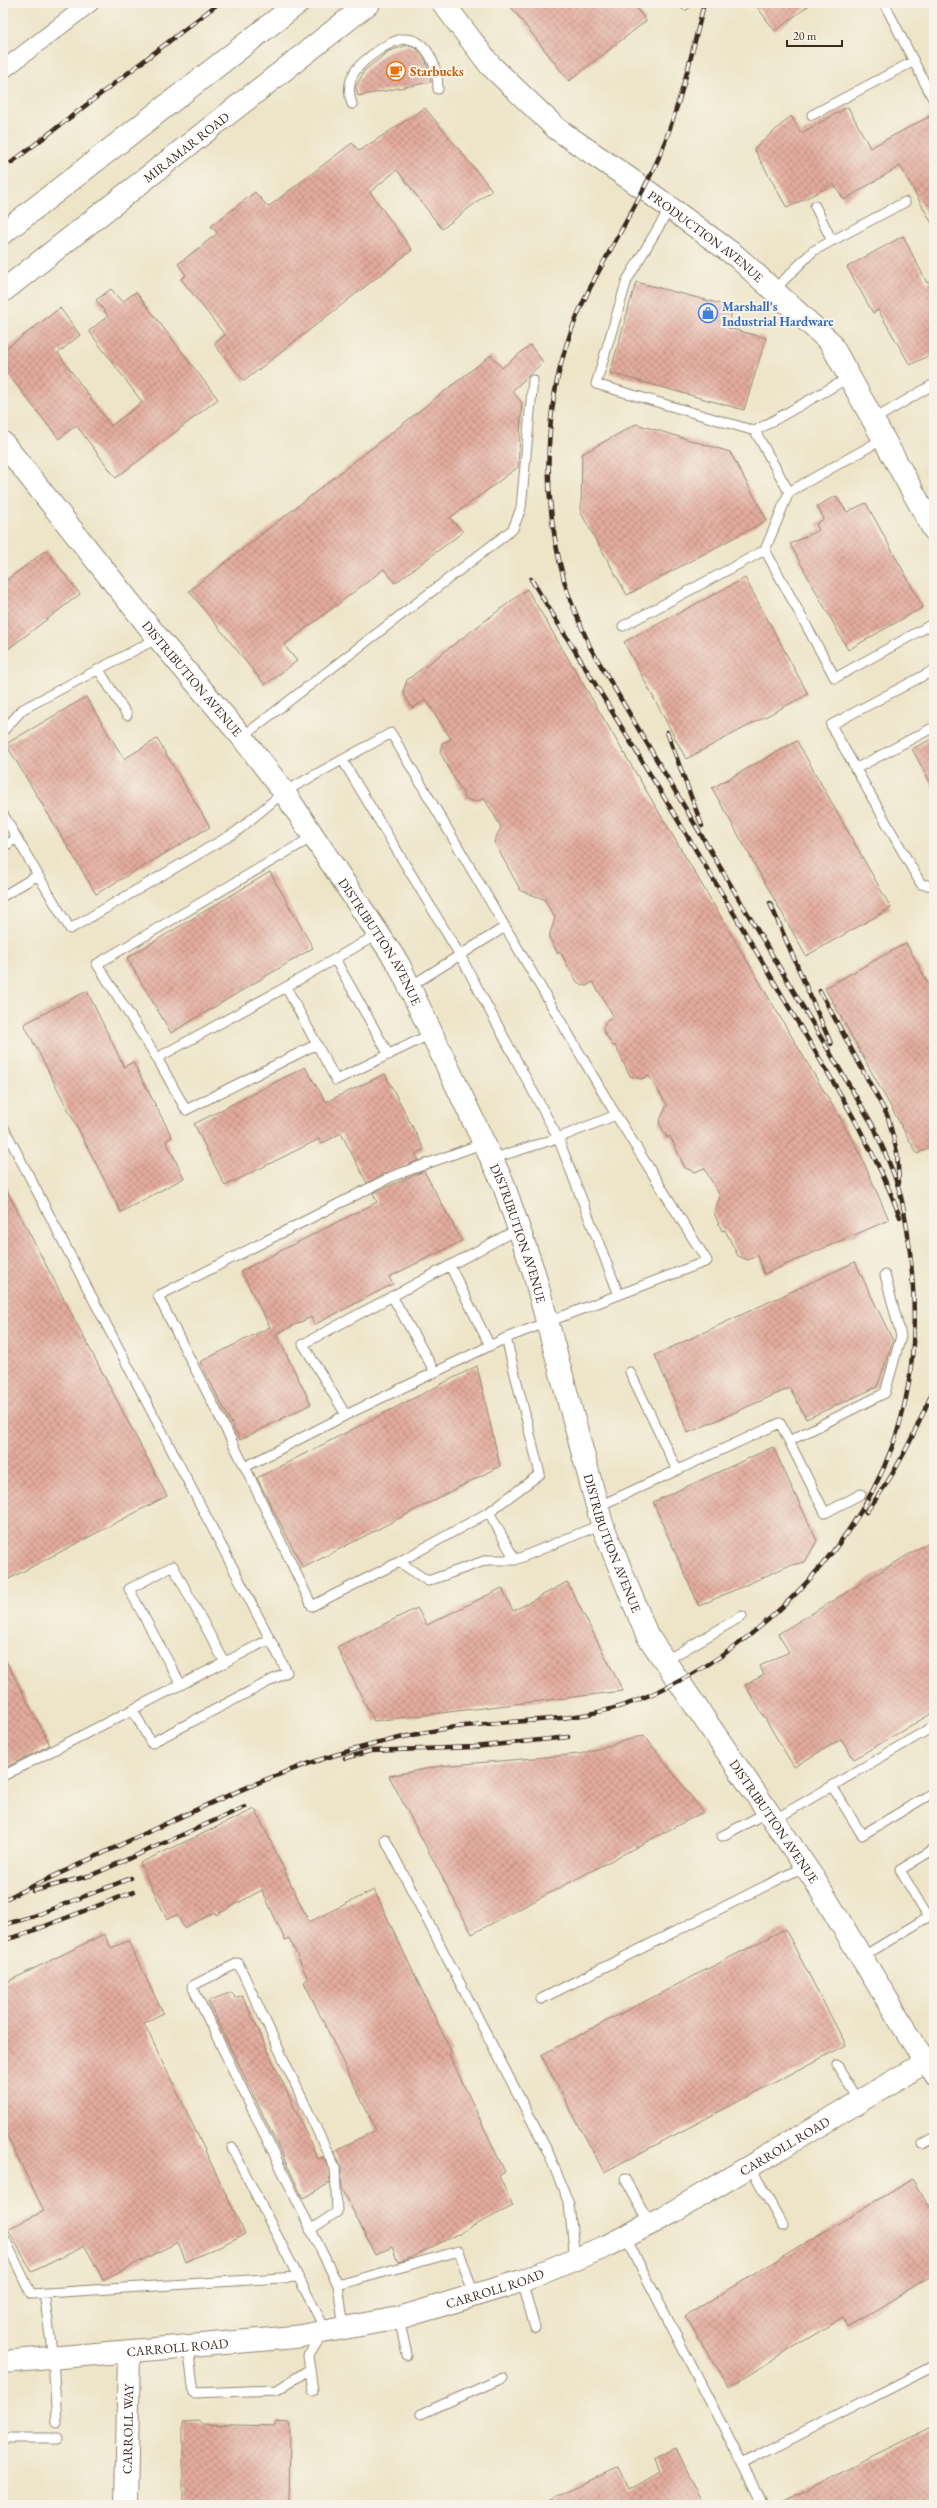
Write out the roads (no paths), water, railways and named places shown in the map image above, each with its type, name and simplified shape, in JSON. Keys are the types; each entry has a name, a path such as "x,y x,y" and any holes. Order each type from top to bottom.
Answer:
{"street":[{"path":"3,233 298,3"},
{"name":"MIRAMAR ROAD","path":"3,291 369,3"},
{"name":"PRODUCTION AVENUE","path":"442,3 490,65 557,129 737,257 830,342 934,530"},
{"path":"3,70 81,5"},
{"name":"DISTRIBUTION AVENUE","path":"3,443 158,638 242,737 284,792 398,965 503,1183 547,1323 600,1515 647,1635 805,1866 931,2065"},
{"name":"CARROLL ROAD","path":"3,2362 295,2337 399,2318 522,2281 575,2259 650,2224 859,2101 931,2065"},
{"name":"CARROLL WAY","path":"126,2505 129,2352"}],"lane":[{"path":"884,3 934,101"},
{"path":"352,104 350,86 356,71 384,47 400,40 407,39 416,42 434,62 438,89"},
{"path":"812,115 914,61"},
{"path":"773,291 813,251 905,202"},
{"path":"815,206 832,241"},
{"path":"670,208 627,280 596,384 755,431 789,492"},
{"path":"755,431 850,377"},
{"path":"242,737 513,529 521,508 533,380"},
{"path":"873,420 934,384"},
{"path":"623,626 765,550 789,492 883,439"},
{"path":"765,550 835,678 934,623"},
{"path":"3,731 23,709 158,638"},
{"path":"99,670 127,715"},
{"path":"934,670 831,725 921,884 934,886"},
{"path":"855,769 934,726"},
{"path":"3,814 70,928 236,832 284,792 343,761 391,733 616,1115 707,1261 506,1338 346,1414 245,1467"},
{"path":"343,761 461,957 558,1138 619,1295"},
{"path":"314,836 97,964 157,1058 186,1110 317,1044"},
{"path":"3,847 17,838"},
{"path":"3,896 38,875"},
{"path":"409,987 461,957 505,928"},
{"path":"157,1058 286,987 378,934"},
{"path":"334,959 389,1055"},
{"path":"286,987 336,1080 431,1034"},
{"path":"506,1338 540,1474 489,1512 399,1562 312,1606 245,1467 158,1296 393,1176 487,1151 558,1138 616,1115"},
{"path":"3,1126 288,1672 151,1743 133,1710"},
{"path":"346,1414 303,1344 518,1229"},
{"path":"450,1266 490,1346"},
{"path":"789,1441 885,1393 901,1336 886,1275"},
{"path":"392,1296 435,1372"},
{"path":"630,1372 678,1470"},
{"path":"399,1562 428,1581 487,1560 515,1560 600,1515 678,1470 780,1423 825,1513 861,1494"},
{"path":"489,1512 515,1560"},
{"path":"181,1685 129,1590 173,1566 225,1663"},
{"path":"665,1661 742,1616"},
{"path":"3,1776 270,1639"},
{"path":"722,1836 771,1816 832,1786 934,1726"},
{"path":"832,1786 862,1835 934,1792"},
{"path":"385,1839 549,2154 569,2204 575,2259"},
{"path":"862,1957 928,1917 900,1870 934,1849"},
{"path":"540,1999 805,1866"},
{"path":"310,2230 336,2212 335,2168 238,1963 192,1986 310,2230 338,2285 335,2330 308,2356 313,2391"},
{"path":"837,2066 859,2101"},
{"path":"923,2144 934,2138"},
{"path":"232,2148 298,2277 335,2330"},
{"path":"750,2166 783,2226"},
{"path":"625,2179 650,2224"},
{"path":"3,2235 31,2294 298,2277"},
{"path":"625,2236 763,2505"},
{"path":"338,2285 459,2251 474,2295"},
{"path":"522,2281 535,2328"},
{"path":"44,2293 53,2358 57,2422"},
{"path":"399,2318 407,2355"},
{"path":"188,2347 194,2393 277,2390 310,2369"},
{"path":"742,2464 934,2366"},
{"path":"421,2414 503,2378"},
{"path":"3,2438 58,2438"}],"railway":[{"path":"3,169 219,3"},
{"path":"3,1900 235,1792 331,1756 389,1740 443,1729 563,1718 587,1714 633,1702 682,1680 727,1652 749,1636 807,1582 835,1549 858,1516 877,1482 892,1447 903,1410 910,1371 914,1331 913,1288 909,1240 903,1205 895,1177 875,1129 590,647 566,589 556,545 551,509 549,472 550,436 554,400 561,364 572,330 586,296 651,175 659,157 679,100 704,3"},
{"path":"531,579 688,836 845,1102 875,1159 900,1217"},
{"path":"667,732 702,826"},
{"path":"770,903 831,1044"},
{"path":"820,991 888,1117 897,1152 899,1183"},
{"path":"866,1512 877,1498 896,1468 934,1388"},
{"path":"345,1758 370,1751 474,1747 568,1737"},
{"path":"33,1891 92,1875 245,1807"},
{"path":"3,1925 34,1916 131,1878"},
{"path":"3,1940 22,1935 133,1892"}],"place":[{"name":"Starbucks","path":"396,71"},
{"name":"Marshall's Industrial Hardware","path":"708,313"}]}
